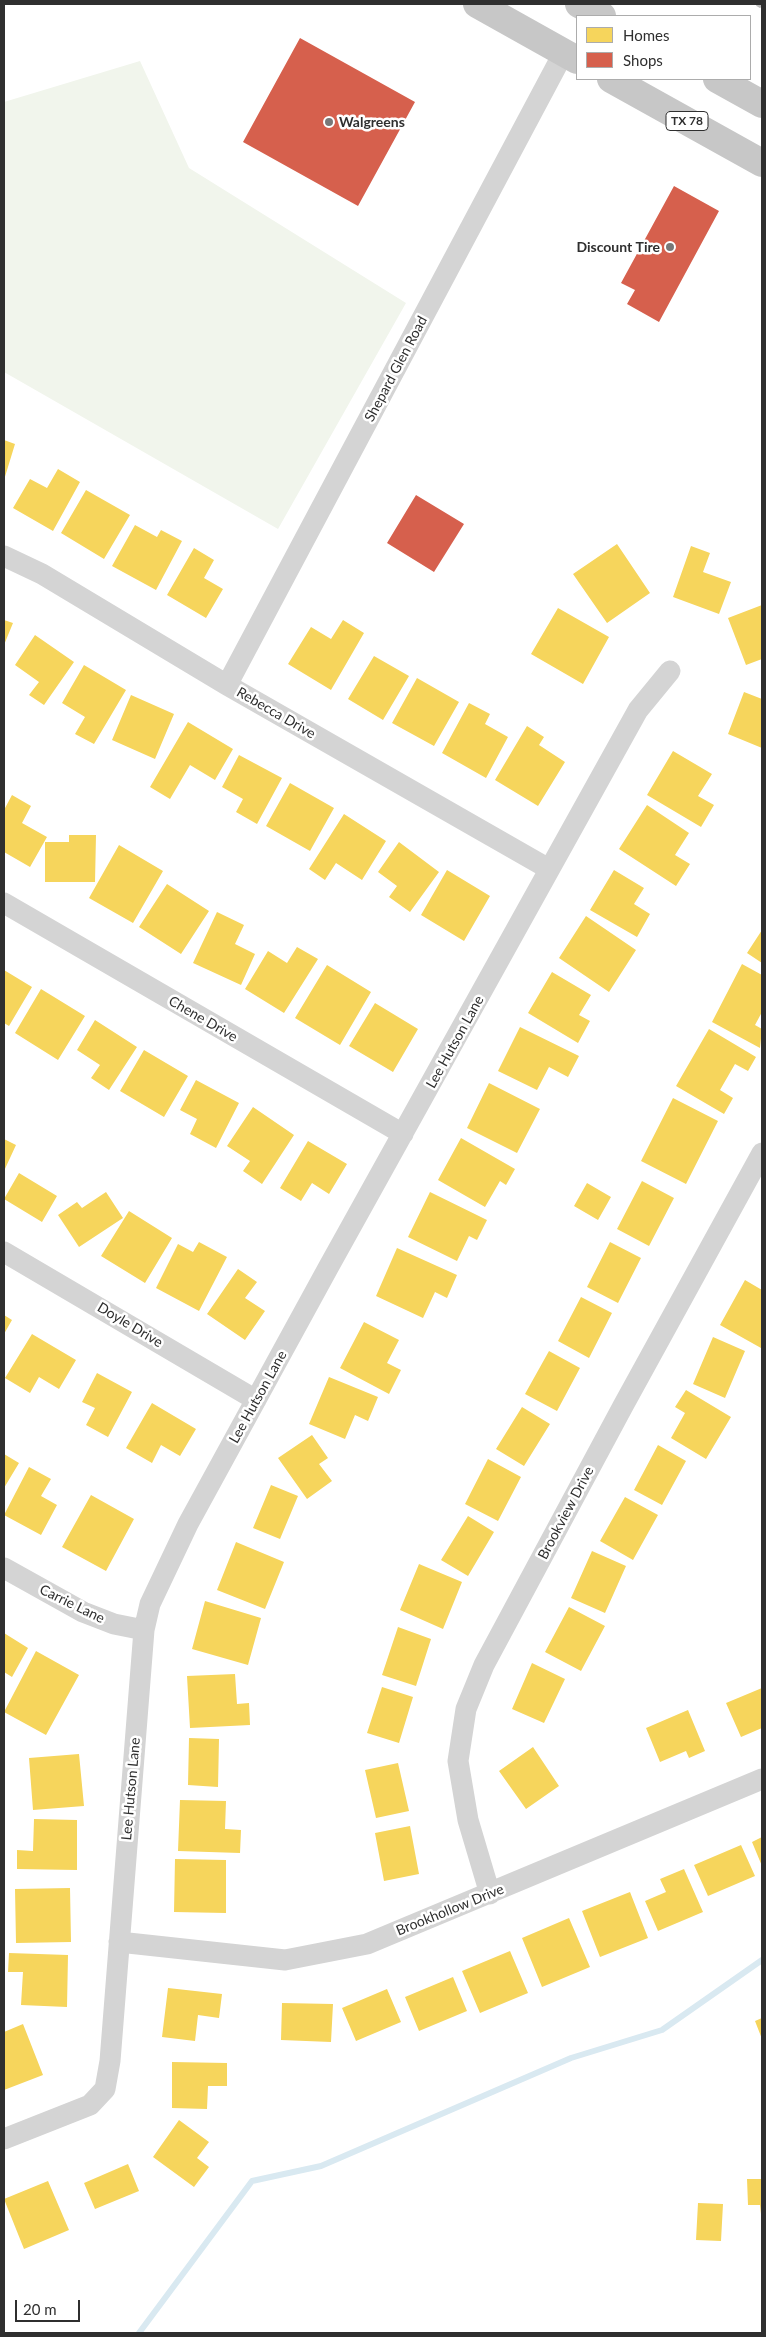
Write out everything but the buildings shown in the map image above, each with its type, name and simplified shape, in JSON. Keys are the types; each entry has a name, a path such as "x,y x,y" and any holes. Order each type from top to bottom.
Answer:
{"main road":[{"path":"476,4 571,56"},
{"path":"579,4 600,15"},
{"name":"TX 78","path":"613,80 762,163"},
{"path":"719,80 762,104"}],"street":[{"name":"Shepard Glen Road","path":"227,685 571,56"},
{"name":"Rebecca Drive","path":"4,556 42,574 227,685 549,869"},
{"name":"Lee Hutson Lane","path":"4,2138 90,2104 104,2089 110,2061 144,1630 150,1604 184,1533 256,1400 549,869 638,710 670,670"},
{"name":"Chene Drive","path":"4,903 403,1134"},
{"name":"Brookview Drive","path":"490,1894 468,1820 458,1761 466,1710 484,1665 762,1153"},
{"name":"Doyle Drive","path":"4,1252 256,1400"},
{"name":"Carrie Lane","path":"4,1568 83,1612 114,1624 144,1630"},
{"name":"Brookhollow Drive","path":"119,1942 285,1960 367,1944 762,1779"}],"shaded area":[{"path":"140,61 189,168 406,303 278,529 4,372 4,102"}],"waterway":[{"path":"139,2333 252,2181 321,2166 571,2058 662,2030 762,1960"}],"railway":[{"path":"757,4 762,7"}],"place":[{"name":"Walgreens","path":"329,122"},
{"name":"Discount Tire","path":"670,247"}]}
